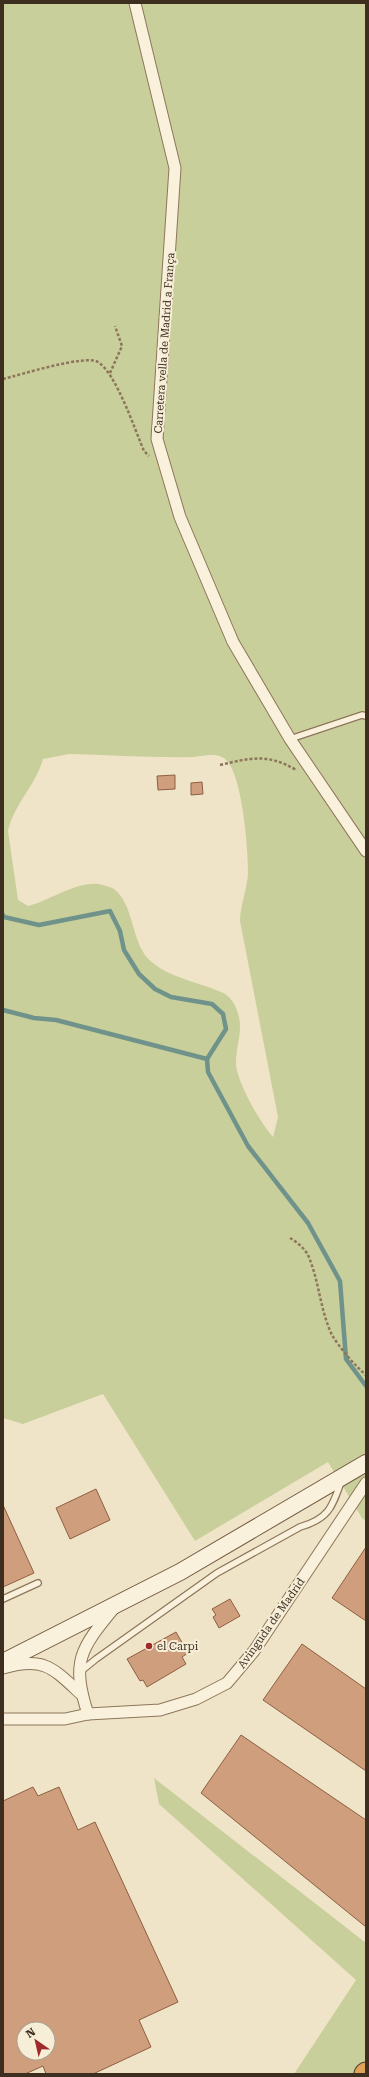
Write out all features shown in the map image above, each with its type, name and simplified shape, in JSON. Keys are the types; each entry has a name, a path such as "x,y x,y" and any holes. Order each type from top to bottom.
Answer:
{"street":[{"name":"Carretera vella de Madrid a França","path":"135,3 175,168 158,439 180,517 233,642 290,739 366,851"},
{"path":"3,1662 180,1572 366,1463"},
{"name":"Avinguda de Madrid","path":"3,1719 65,1719 88,1714 160,1710 196,1699 227,1683 254,1651 366,1483"},
{"path":"88,1714 82,1695 78,1674 84,1649 100,1625 118,1604"},
{"path":"3,1668 39,1663 49,1666 82,1695"}],"lane":[{"path":"290,739 362,715 366,716"},
{"path":"78,1674 96,1659 217,1573 300,1527 314,1523 328,1513 344,1476"},
{"path":"3,1599 38,1583"}],"path":[{"path":"110,373 122,346 115,326"},
{"path":"3,379 79,360 97,361 110,373 144,451 153,461"},
{"path":"220,765 262,757 285,764 298,772"},
{"path":"290,1238 298,1243 307,1254 332,1335 357,1367 366,1375"}],"green space":[{"path":"3,3 366,3 366,1521 362,1518 328,1462 195,1541 103,1394 23,1424 3,1418","holes":["69,754 147,757 194,757 215,755 226,760 232,768 240,795 243,812 248,860 248,877 241,908 240,921 278,1117 273,1137 262,1122 244,1090 237,1070 236,1055 240,1022 233,1002 225,994 179,977 161,969 153,963 140,947 126,905 121,896 114,889 103,885 85,885 75,887 28,906 18,900 8,831 11,821 40,768 43,759"]},
{"path":"154,1778 366,1943 366,2074 294,2074 356,1980 159,1804"}],"building":[{"path":"175,775 175,789 158,790 157,776"},
{"path":"202,782 203,794 191,795 191,783"},
{"path":"96,1489 110,1520 70,1539 56,1508"},
{"path":"3,1505 34,1573 3,1587"},
{"path":"366,1547 366,1621 332,1598"},
{"path":"230,1599 240,1616 219,1628 213,1617 216,1615 212,1609"},
{"path":"176,1632 188,1653 182,1657 186,1664 147,1687 143,1680 140,1681 127,1659"},
{"path":"302,1644 366,1689 366,1771 263,1700"},
{"path":"241,1735 366,1820 366,1927 201,1793"},
{"path":"33,1787 38,1796 59,1787 78,1830 95,1822 178,2002 139,2020 151,2047 93,2074 46,2074 43,2066 25,2074 3,2074 3,1801"}],"waterway":[{"path":"3,915 4,917 39,925 110,911 120,931 124,950 139,974 155,989 171,997 212,1004 223,1014 226,1029 207,1059"},
{"path":"3,1010 34,1018 56,1020 207,1059"},
{"path":"207,1059 208,1072 248,1146 308,1223 340,1281 346,1359 366,1386"}],"place":[{"name":"el Carpi","path":"149,1646"}]}
